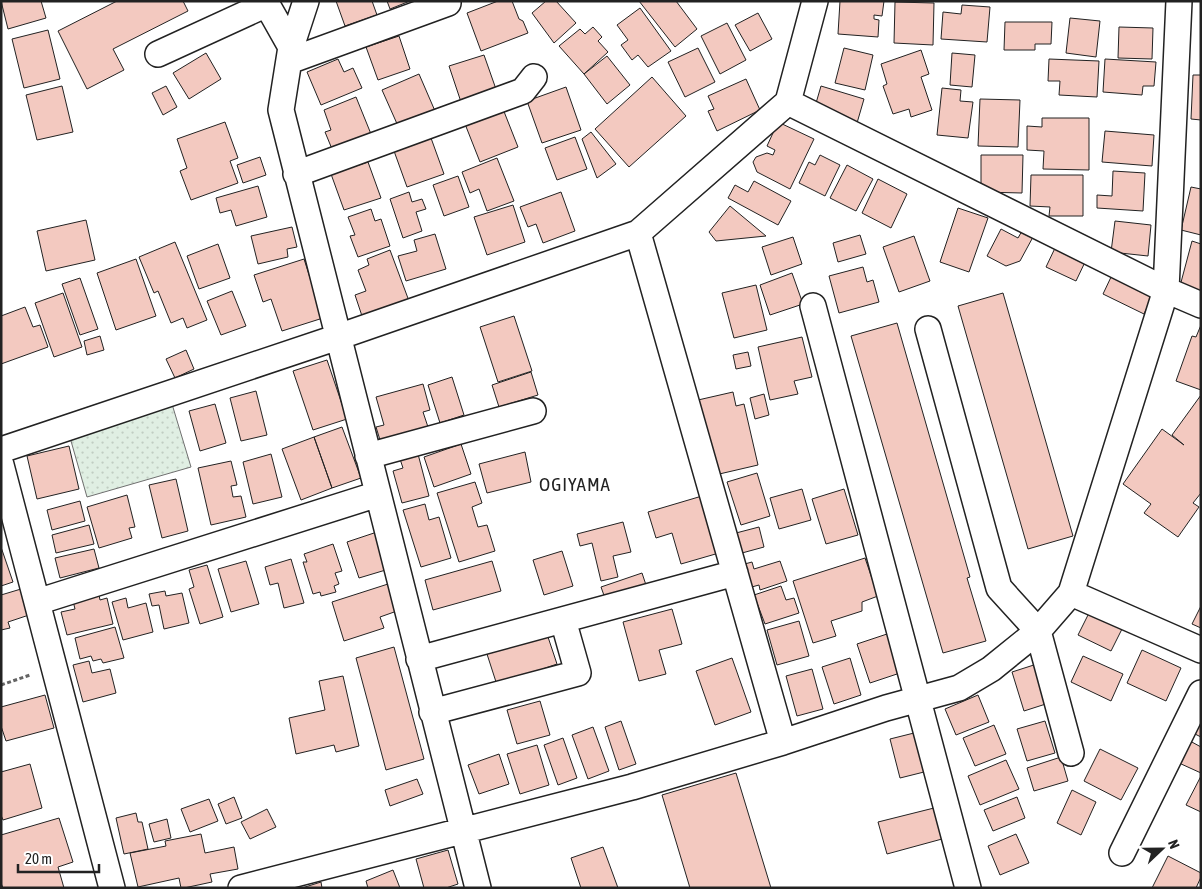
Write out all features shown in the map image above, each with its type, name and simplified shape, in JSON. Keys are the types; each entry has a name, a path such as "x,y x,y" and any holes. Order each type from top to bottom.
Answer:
{"street":[{"path":"306,1 290,54 280,110 478,888"},
{"path":"1,450 338,337 638,232 788,102 815,1"},
{"path":"241,888 632,787 958,688 991,669 1038,631 1071,593 1166,290 1179,1"},
{"path":"158,54 266,2 290,54"},
{"path":"290,54 448,3"},
{"path":"296,174 523,91 534,78"},
{"path":"788,102 1166,290 1201,305"},
{"path":"638,232 783,742"},
{"path":"812,306 968,888"},
{"path":"928,329 1000,588 1038,631 1071,753"},
{"path":"368,456 533,411"},
{"path":"1,465 7,509 37,602 112,888"},
{"path":"37,602 378,494"},
{"path":"419,659 735,572"},
{"path":"1071,593 1201,650"},
{"path":"432,712 578,673 562,620"},
{"path":"1122,853 1201,693"}],"green space":[{"path":"172,404 191,467 87,497 69,434"}],"building":[{"path":"1,1 41,1 46,18 8,29"},
{"path":"117,1 183,1 188,11 113,49 124,70 87,89 58,31"},
{"path":"336,1 372,1 377,15 345,26"},
{"path":"387,1 410,1 390,9"},
{"path":"498,1 512,1 519,19 523,21 528,33 481,51 467,13"},
{"path":"546,1 556,1 576,23 554,43 532,13"},
{"path":"639,1 676,1 697,29 675,47"},
{"path":"840,1 884,1 882,16 874,15 874,19 879,20 878,37 838,34"},
{"path":"895,2 934,3 933,45 894,43"},
{"path":"962,5 990,7 987,42 941,39 943,12 961,14"},
{"path":"640,8 671,51 648,67 638,55 632,60 621,45 628,40 617,25"},
{"path":"758,13 772,39 750,51 735,25"},
{"path":"1070,18 1100,21 1096,57 1066,53"},
{"path":"1005,22 1052,22 1051,44 1035,44 1035,50 1004,50"},
{"path":"727,23 746,60 720,74 701,36"},
{"path":"593,27 602,37 598,41 608,52 584,74 559,46 580,29 585,34"},
{"path":"1119,27 1153,28 1152,59 1118,58"},
{"path":"48,30 60,79 24,88 12,39"},
{"path":"399,36 410,69 378,80 366,47"},
{"path":"698,48 715,82 685,97 668,62"},
{"path":"844,48 873,55 865,90 835,83"},
{"path":"921,50 929,74 921,77 932,110 911,117 909,109 893,114 883,86 887,84 881,64"},
{"path":"206,53 221,79 189,99 173,73"},
{"path":"952,53 975,55 972,87 950,85"},
{"path":"484,55 497,92 462,105 449,66"},
{"path":"607,56 630,85 607,104 584,74"},
{"path":"338,59 344,72 353,68 362,88 321,105 307,72"},
{"path":"1049,59 1099,61 1097,97 1059,95 1060,81 1048,81"},
{"path":"1105,59 1156,62 1154,86 1143,86 1142,95 1103,92"},
{"path":"419,74 435,111 398,126 382,90"},
{"path":"1193,75 1201,75 1201,120 1191,119"},
{"path":"652,77 686,116 629,167 595,129"},
{"path":"746,79 760,110 717,131 708,111 714,109 708,96"},
{"path":"62,86 73,132 37,140 26,95"},
{"path":"166,86 177,107 163,115 152,93"},
{"path":"821,86 864,99 857,123 814,110"},
{"path":"566,87 581,130 542,143 527,101"},
{"path":"942,88 961,90 960,101 973,102 968,138 937,135"},
{"path":"356,97 371,134 332,149 325,132 331,130 324,110"},
{"path":"980,99 1020,100 1018,147 978,146"},
{"path":"503,109 518,147 480,162 465,124"},
{"path":"1042,118 1089,118 1089,170 1043,169 1044,151 1027,150 1027,126 1042,127"},
{"path":"225,122 238,158 230,161 238,183 191,200 180,171 187,168 177,139"},
{"path":"778,122 814,139 790,189 757,172 753,162 756,157 767,153 773,155 775,150 767,146"},
{"path":"1105,131 1154,135 1152,166 1102,162"},
{"path":"591,132 616,164 597,178 582,139"},
{"path":"575,137 587,169 557,180 545,148"},
{"path":"431,138 444,174 407,187 394,151"},
{"path":"820,155 840,165 825,196 799,183 809,162 815,165"},
{"path":"981,155 1023,155 1022,193 981,192"},
{"path":"260,157 266,175 243,183 237,165"},
{"path":"497,158 514,201 487,211 479,189 470,193 462,172"},
{"path":"368,162 381,198 344,210 331,174"},
{"path":"847,165 873,179 856,211 830,198"},
{"path":"1113,171 1145,173 1143,211 1097,208 1097,195 1112,196"},
{"path":"1031,175 1083,175 1083,216 1049,216 1050,207 1030,206"},
{"path":"458,176 469,207 444,216 433,185"},
{"path":"878,179 907,194 891,228 862,213"},
{"path":"754,181 791,201 778,225 728,198 735,185 748,192"},
{"path":"258,186 267,217 236,226 231,210 220,213 216,198"},
{"path":"1191,187 1201,189 1201,235 1181,230"},
{"path":"409,192 412,202 422,199 426,209 416,212 422,231 403,238 390,199"},
{"path":"561,192 575,231 543,243 536,224 528,227 520,207"},
{"path":"513,205 525,242 487,255 474,217"},
{"path":"730,206 766,236 716,241 709,232"},
{"path":"958,208 988,218 969,272 940,262"},
{"path":"371,209 375,221 381,219 390,246 358,257 350,236 355,235 348,217"},
{"path":"86,220 95,260 46,271 37,231"},
{"path":"1115,221 1151,225 1148,256 1111,252"},
{"path":"292,227 297,247 287,249 288,257 258,264 251,236"},
{"path":"1001,229 1018,238 1022,231 1033,237 1020,261 1006,266 987,256"},
{"path":"435,234 446,269 406,281 398,256 417,251 414,240"},
{"path":"860,235 866,254 838,262 833,243"},
{"path":"914,236 930,281 899,292 883,247"},
{"path":"793,237 802,264 771,275 762,247"},
{"path":"1192,241 1201,244 1201,292 1180,286"},
{"path":"175,242 207,320 187,328 183,318 171,323 158,291 154,293 139,257"},
{"path":"218,244 230,278 199,289 187,256"},
{"path":"1056,246 1086,260 1076,281 1046,267"},
{"path":"390,250 409,301 363,319 355,295 366,291 358,270 369,265 367,259"},
{"path":"136,259 156,316 116,330 97,273"},
{"path":"304,259 323,318 282,331 271,299 263,302 254,275"},
{"path":"863,267 867,282 873,280 879,302 839,313 829,276"},
{"path":"792,273 803,304 770,315 760,285"},
{"path":"1112,275 1153,294 1144,314 1103,294"},
{"path":"80,278 98,329 80,335 62,284"},
{"path":"756,285 767,330 734,338 722,293"},
{"path":"232,291 246,326 221,335 207,301"},
{"path":"63,293 82,347 54,357 35,303"},
{"path":"1003,293 1073,536 1028,549 958,306"},
{"path":"25,307 33,327 40,325 48,347 1,364 1,316"},
{"path":"514,316 532,371 498,382 480,327"},
{"path":"897,323 970,577 967,578 986,641 943,653 851,336"},
{"path":"1201,325 1201,390 1176,381 1192,336 1196,337"},
{"path":"100,336 104,350 87,355 84,341"},
{"path":"802,337 812,377 794,381 798,394 770,400 758,347"},
{"path":"186,350 194,369 175,378 166,359"},
{"path":"748,352 751,366 736,369 733,355"},
{"path":"327,360 347,419 313,430 293,371"},
{"path":"531,372 538,395 499,407 492,385"},
{"path":"452,377 464,415 440,423 428,385"},
{"path":"423,384 430,410 423,412 428,427 380,440 376,427 384,425 376,397"},
{"path":"256,391 267,435 241,441 230,398"},
{"path":"733,392 736,406 744,404 758,465 715,475 698,400"},
{"path":"764,394 769,415 755,419 750,398"},
{"path":"1201,395 1201,493 1193,503 1199,507 1178,537 1144,513 1151,504 1123,484 1162,429 1184,445 1172,435"},
{"path":"215,404 226,443 200,451 189,411"},
{"path":"342,427 361,478 332,488 314,437"},
{"path":"314,437 332,488 301,500 282,449"},
{"path":"461,444 471,474 434,487 424,457"},
{"path":"69,446 79,489 37,499 27,456"},
{"path":"525,452 531,482 487,493 479,464"},
{"path":"271,454 282,497 253,504 243,462"},
{"path":"418,454 429,496 402,503 393,471 403,468 400,459"},
{"path":"231,461 237,485 231,486 233,497 241,496 246,517 211,525 198,468"},
{"path":"757,473 770,516 741,525 727,482"},
{"path":"176,479 188,531 162,538 149,485"},
{"path":"475,482 482,503 472,507 478,527 487,525 495,551 459,562 437,493"},
{"path":"802,489 811,520 779,529 770,498"},
{"path":"844,489 858,535 826,544 812,499"},
{"path":"127,495 135,527 129,528 132,538 99,548 87,507"},
{"path":"702,496 719,553 681,564 672,533 656,538 648,512"},
{"path":"80,501 85,521 52,530 47,510"},
{"path":"425,504 429,520 439,517 451,558 421,567 403,510"},
{"path":"623,522 631,552 613,556 618,577 601,581 592,543 580,546 577,534"},
{"path":"89,525 94,544 56,553 52,535"},
{"path":"759,527 764,547 742,553 736,533"},
{"path":"377,532 389,569 359,578 347,542"},
{"path":"333,544 342,571 335,573 339,584 334,586 336,592 321,596 320,592 313,594 303,562 307,562 304,554"},
{"path":"1,547 13,582 1,586"},
{"path":"94,549 99,568 60,578 55,558"},
{"path":"562,551 573,586 544,595 533,560"},
{"path":"865,558 878,596 862,602 862,611 831,621 836,636 813,643 793,581"},
{"path":"291,559 304,603 284,608 278,583 270,585 265,567"},
{"path":"246,561 259,604 231,612 218,569"},
{"path":"492,561 501,591 433,610 425,580"},
{"path":"780,561 787,581 760,590 759,585 748,588 741,565 752,562 754,569"},
{"path":"207,565 223,617 200,624 189,589 194,587 189,570"},
{"path":"642,573 647,588 606,601 601,587"},
{"path":"388,584 397,611 380,617 384,628 344,641 332,602"},
{"path":"781,586 786,600 794,598 799,613 765,624 754,595"},
{"path":"21,589 29,615 8,622 10,628 1,630 1,595"},
{"path":"165,591 166,596 182,593 189,623 164,629 159,605 152,606 149,594"},
{"path":"99,595 100,600 107,598 113,624 67,635 61,612 75,609 73,601"},
{"path":"126,598 128,608 146,603 153,632 123,640 112,602"},
{"path":"1201,606 1201,628 1192,624"},
{"path":"1092,607 1125,623 1111,651 1078,635"},
{"path":"672,609 682,644 659,650 666,674 639,681 623,622"},
{"path":"799,621 809,656 777,665 767,630"},
{"path":"115,627 124,658 103,663 101,659 93,661 91,656 80,659 75,638"},
{"path":"546,631 557,664 497,685 486,651"},
{"path":"887,634 900,673 870,683 857,644"},
{"path":"394,647 424,759 386,770 356,658"},
{"path":"1142,650 1181,668 1166,701 1127,683"},
{"path":"1083,656 1123,674 1111,701 1071,682"},
{"path":"732,658 751,712 715,725 696,671"},
{"path":"850,658 861,695 834,704 822,667"},
{"path":"89,661 92,673 110,669 116,693 83,702 73,665"},
{"path":"1040,663 1052,702 1024,711 1012,672"},
{"path":"812,669 823,709 797,716 786,676"},
{"path":"343,676 359,746 336,752 334,745 296,754 289,718 325,710 319,681"},
{"path":"45,695 54,728 6,741 1,726 1,707"},
{"path":"978,695 989,722 956,735 945,709"},
{"path":"540,701 550,735 517,744 507,710"},
{"path":"1201,719 1201,737 1193,733"},
{"path":"621,721 636,764 619,770 605,727"},
{"path":"1045,721 1055,753 1027,761 1017,729"},
{"path":"994,725 1006,754 975,766 963,738"},
{"path":"593,727 609,771 588,779 572,735"},
{"path":"914,733 924,772 900,778 890,739"},
{"path":"563,738 577,778 558,785 544,745"},
{"path":"1190,741 1201,747 1201,773 1179,763"},
{"path":"537,745 549,785 520,794 507,754"},
{"path":"1100,749 1138,768 1121,800 1084,781"},
{"path":"499,754 509,784 479,794 468,765"},
{"path":"1061,757 1068,781 1034,791 1027,768"},
{"path":"1006,760 1019,789 980,805 968,776"},
{"path":"30,764 42,808 3,820 1,815 1,772"},
{"path":"736,773 771,888 690,888 662,795"},
{"path":"1201,776 1201,812 1186,805"},
{"path":"417,779 423,794 390,806 385,790"},
{"path":"1072,790 1096,802 1081,835 1057,823"},
{"path":"234,797 242,818 226,824 218,804"},
{"path":"1017,797 1025,818 993,831 984,810"},
{"path":"209,799 218,821 190,832 181,809"},
{"path":"934,808 942,839 887,854 878,822"},
{"path":"267,809 276,827 250,839 241,822"},
{"path":"136,813 138,822 142,822 148,849 124,854 116,818"},
{"path":"59,818 73,862 58,867 64,888 3,888 1,883 1,835"},
{"path":"167,819 171,838 154,842 149,824"},
{"path":"201,834 205,853 234,847 238,869 210,874 212,882 184,888 181,888 179,878 138,887 130,853 166,846 165,841"},
{"path":"1016,834 1029,863 1000,875 988,846"},
{"path":"603,847 618,888 581,888 571,858"},
{"path":"448,850 458,884 446,888 424,888 416,859"},
{"path":"1168,856 1201,873 1196,888 1152,888"},
{"path":"393,870 400,888 368,888 366,881"},
{"path":"321,882 322,888 302,888"}],"district":[{"name":"OGIYAMA","path":"575,484"}]}
